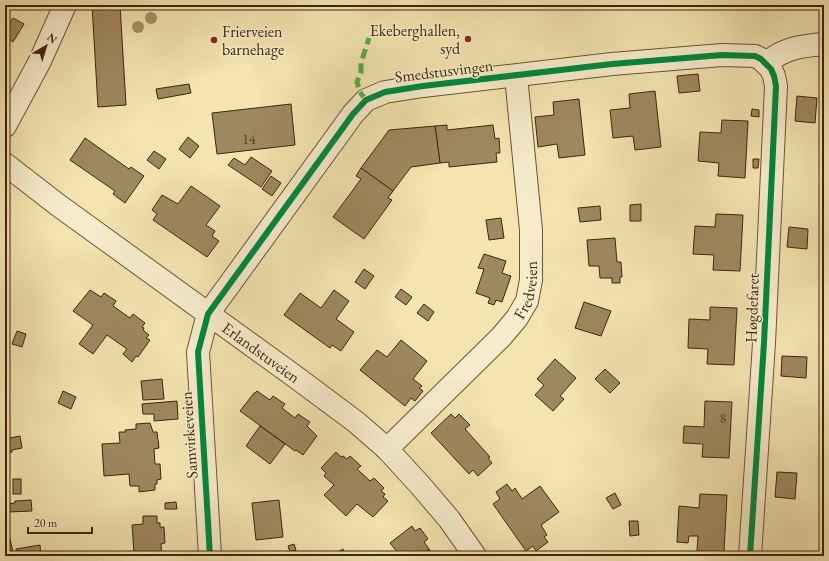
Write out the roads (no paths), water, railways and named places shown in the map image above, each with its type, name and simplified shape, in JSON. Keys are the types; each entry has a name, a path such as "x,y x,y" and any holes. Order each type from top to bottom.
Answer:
{"street":[{"path":"5,126 40,61 63,13 65,5"},
{"path":"766,63 778,54 788,50 824,44"},
{"name":"Smedstusvingen","path":"208,314 353,114 366,100 385,92 423,86 612,64 722,55 755,56 766,63"},
{"name":"Høgdefaret","path":"750,556 764,343 776,86 771,69 766,63"},
{"name":"Fredveien","path":"387,449 501,337 517,318 527,301 531,280 531,230 516,76"},
{"name":"Erlandstuveien","path":"13,171 356,422 387,449 449,519 475,556"},
{"name":"Samvirkeveien","path":"208,314 198,352 210,556"}],"place":[{"name":"Ekeberghallen, syd","path":"468,39"},
{"name":"Frierveien barnehage","path":"214,40"}]}
